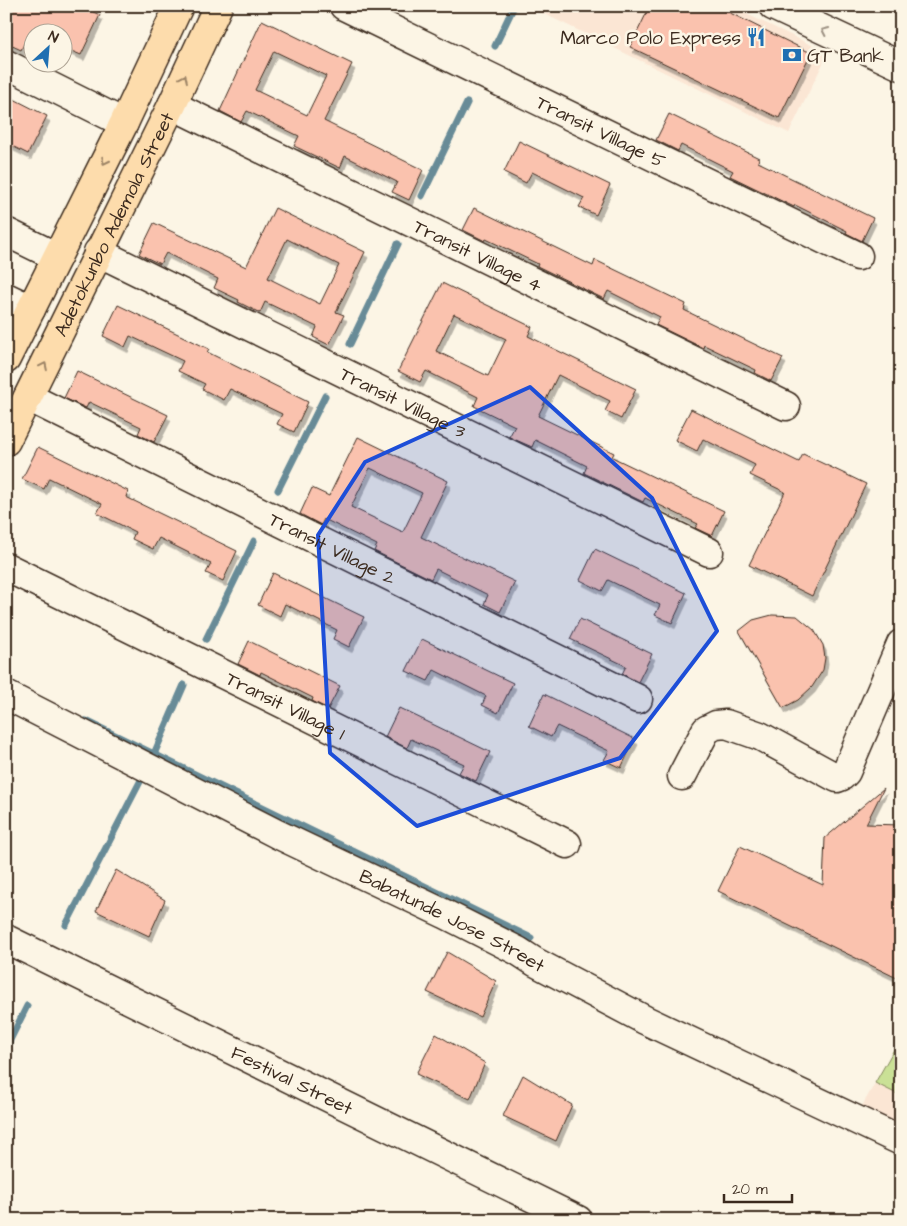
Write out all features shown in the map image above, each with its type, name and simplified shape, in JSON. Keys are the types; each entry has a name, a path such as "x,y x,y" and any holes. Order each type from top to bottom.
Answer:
{"main road":[{"name":"Adetokunbo Ademola Street","path":"10,344 31,309 124,124 178,6"},
{"name":"Adetokunbo Ademola Street","path":"6,440 172,105 218,6"}],"street":[{"name":"Transit Village 5","path":"344,6 858,256"},
{"path":"772,6 901,66"},
{"path":"6,64 124,124"},
{"name":"Transit Village 4","path":"172,105 786,406"},
{"path":"6,232 57,257"},
{"name":"Transit Village 3","path":"98,252 709,552"},
{"path":"6,297 31,309"},
{"name":"Transit Village 2","path":"28,397 638,698"},
{"name":"Transit Village 1","path":"6,567 567,844"},
{"path":"682,776 706,730 716,725 726,724 760,736 837,778 842,776 846,772 901,644"},
{"name":"Babatunde Jose Street","path":"6,694 277,834 380,882 502,943 645,1020 901,1141"},
{"name":"Festival Street","path":"6,939 578,1220"}],"highlighted area":[{"path":"530,387 652,498 717,631 620,758 417,826 330,753 318,535 365,462"}],"shaded area":[{"path":"528,6 730,6 828,53 789,133"},
{"path":"901,1037 901,1137 857,1115"}],"green space":[{"path":"901,1037 901,1096 875,1083"}],"building":[{"path":"6,6 80,6 100,15 81,55 72,51 72,22 22,22 21,50 6,43"},
{"path":"650,6 716,6 811,53 779,118 630,47"},
{"path":"262,20 352,64 324,121 423,170 409,200 392,192 397,182 345,156 340,168 294,146 299,136 247,111 241,122 220,111","holes":["274,51 326,76 307,115 255,90"]},
{"path":"6,95 47,116 28,154 6,143"},
{"path":"669,114 759,158 758,162 873,218 862,241 846,233 847,231 795,205 794,207 730,176 733,171 681,145 678,151 656,140"},
{"path":"519,141 610,185 596,215 579,207 584,198 532,172 526,183 504,172"},
{"path":"275,208 365,252 336,312 344,315 329,345 313,337 317,327 265,302 260,313 214,288 218,279 166,253 160,264 139,254 154,223 246,267","holes":["287,239 339,265 320,304 268,278"]},
{"path":"474,208 593,266 595,260 686,304 684,310 783,358 771,381 755,373 756,370 704,345 703,348 656,325 660,317 608,291 604,299 537,266 538,264 463,230"},
{"path":"442,283 532,327 528,336 636,389 621,419 605,411 610,401 558,375 538,416 614,453 612,457 724,511 712,536 695,528 698,524 645,498 643,502 584,473 587,466 535,440 532,447 509,437 515,426 474,406 478,397 426,371 420,382 398,371","holes":["454,314 506,339 488,376 436,351"]},
{"path":"118,305 209,349 207,352 308,402 294,432 277,424 282,414 230,389 224,400 202,389 205,384 178,371 183,361 130,336 125,347 103,336"},
{"path":"77,371 168,415 154,442 138,434 141,427 89,402 86,408 64,398"},
{"path":"691,409 799,462 803,454 866,484 812,596 749,565 785,492 750,475 755,465 703,439 697,451 675,440"},
{"path":"358,437 448,481 421,537 515,582 500,612 484,604 488,595 436,569 431,579 374,551 377,545 324,519 321,525 300,514 312,488 329,496","holes":["370,468 422,493 403,532 351,507"]},
{"path":"38,447 128,491 126,497 237,551 223,581 206,573 211,564 159,538 153,549 132,539 135,532 97,513 102,504 49,478 44,489 22,479"},
{"path":"595,549 686,593 672,623 655,615 660,605 608,580 602,591 580,580"},
{"path":"273,573 364,617 349,647 333,639 337,630 285,604 280,616 258,605"},
{"path":"772,615 797,616 814,630 823,645 825,658 823,670 812,687 798,700 783,708 739,631 753,620"},
{"path":"580,619 652,654 638,682 622,674 626,666 570,639"},
{"path":"422,639 513,683 498,713 482,705 486,696 434,670 428,681 406,671"},
{"path":"249,641 340,686 328,709 312,701 313,698 261,672 260,675 238,664"},
{"path":"544,694 635,739 621,768 604,760 609,751 557,726 551,737 529,726"},
{"path":"399,708 490,752 476,781 459,773 464,764 411,739 407,748 385,737"},
{"path":"884,788 866,824 901,825 901,980 718,891 740,846 823,885 825,838"},
{"path":"116,870 165,900 149,936 96,911"},
{"path":"447,952 496,981 480,1017 427,992"},
{"path":"436,1034 485,1063 470,1099 416,1074"},
{"path":"523,1075 572,1105 556,1141 503,1116"}],"waterway":[{"path":"495,46 514,6"},
{"path":"422,196 467,103"},
{"path":"350,344 398,244"},
{"path":"278,490 325,396"},
{"path":"206,639 254,541"},
{"path":"154,754 184,685"},
{"path":"86,721 531,938"},
{"path":"66,925 142,778"},
{"path":"6,1048 27,1006"}],"place":[{"name":"Marco Polo Express","path":"756,37"},
{"name":"GT Bank","path":"792,55"}]}
